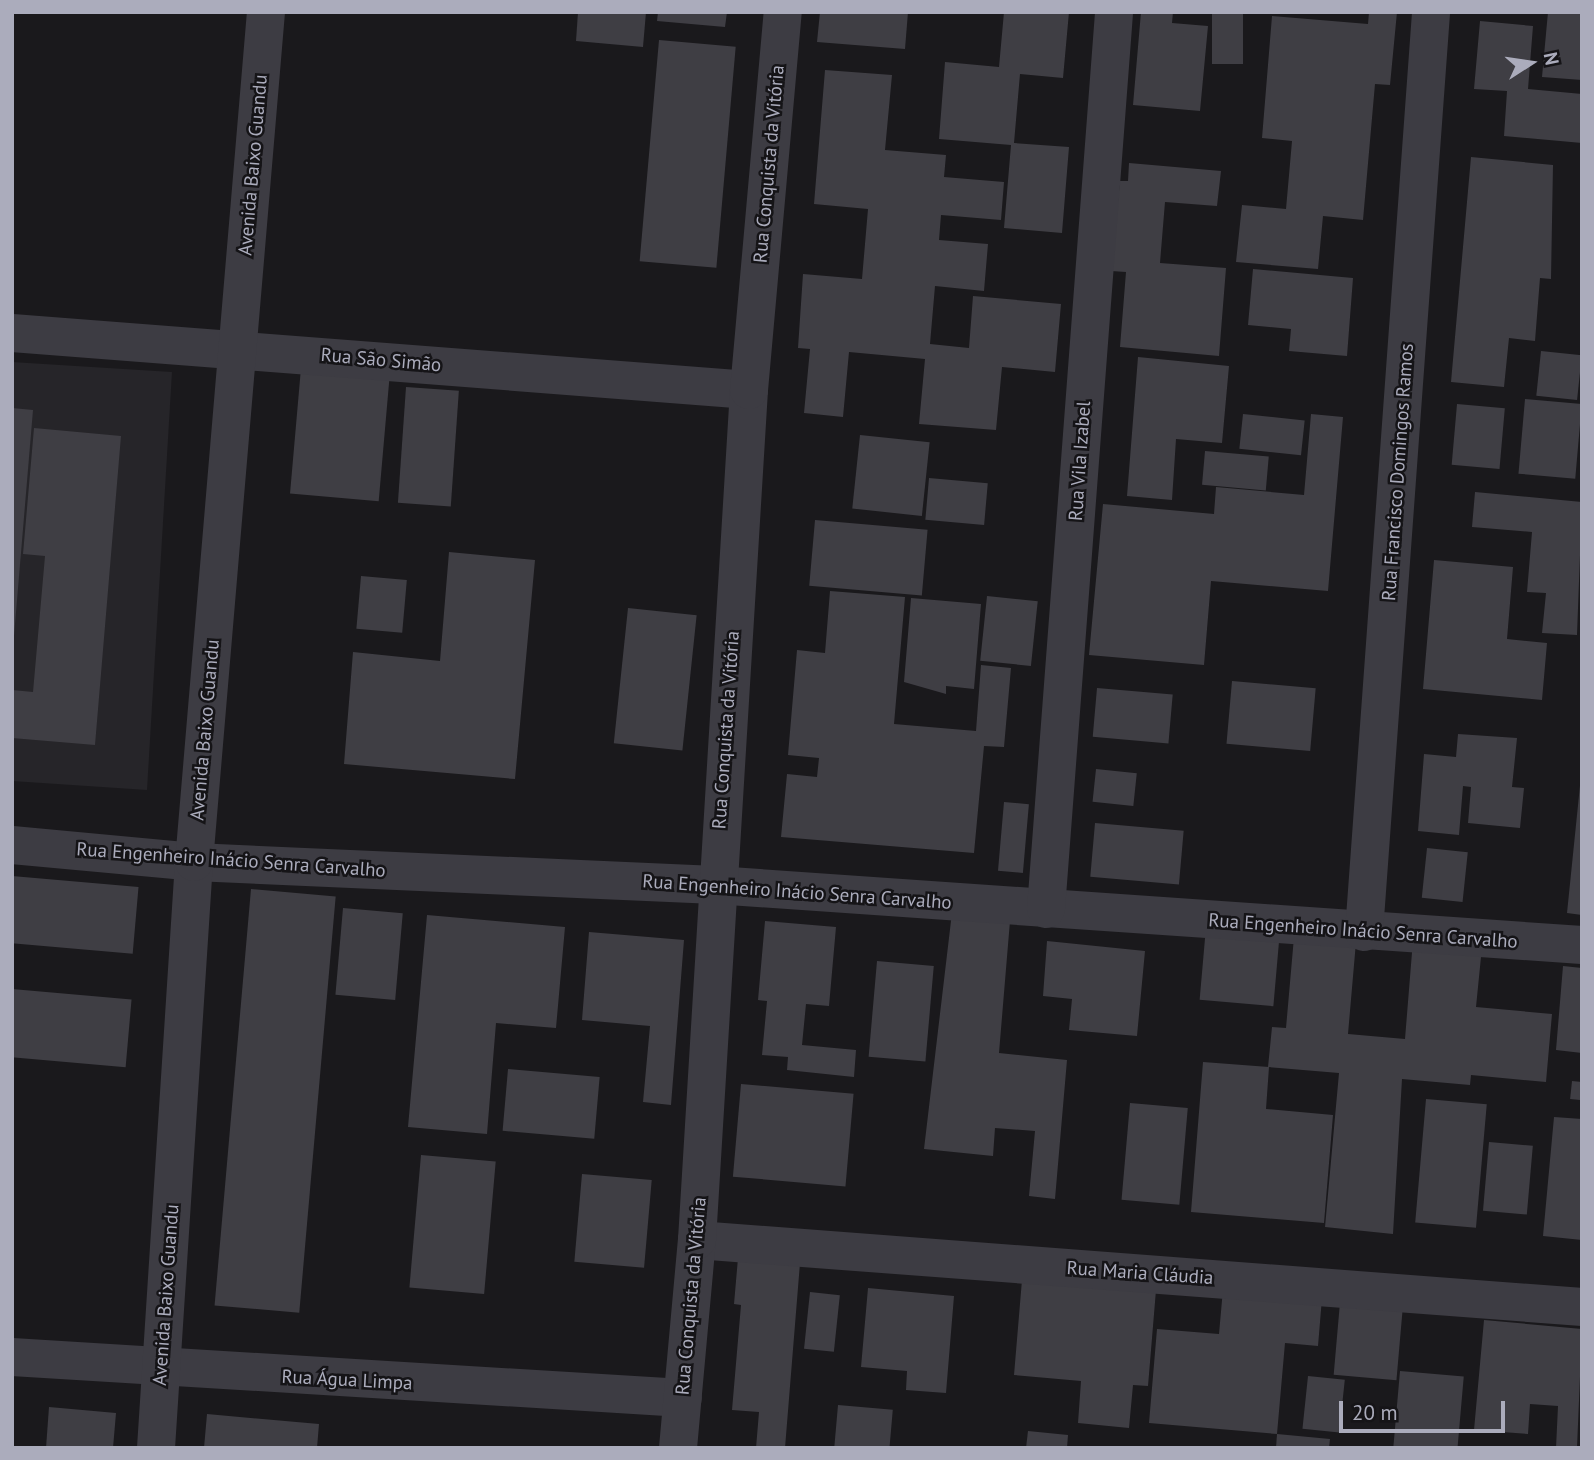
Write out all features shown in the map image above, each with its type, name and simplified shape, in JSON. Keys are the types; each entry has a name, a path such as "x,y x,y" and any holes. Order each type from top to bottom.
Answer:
{"street":[{"name":"Avenida Baixo Guandu","path":"156,1448 194,862 266,12"},
{"name":"Rua Conquista da Vitória","path":"678,1448 697,1240 715,885 749,390 783,12"},
{"name":"Rua Vila Izabel","path":"1046,909 1114,12"},
{"name":"Rua Francisco Domingos Ramos","path":"1364,932 1431,12"},
{"name":"Rua São Simão","path":"12,333 749,390"},
{"name":"Rua Engenheiro Inácio Senra Carvalho","path":"12,845 194,862 715,885 1582,945"},
{"name":"Rua Maria Cláudia","path":"697,1240 1582,1307"},
{"name":"Rua Água Limpa","path":"12,1357 161,1370 683,1398"}],"shaded area":[{"path":"12,362 172,372 147,790 12,781"}],"building":[{"path":"578,12 646,12 643,47 576,41"},
{"path":"658,12 727,12 725,27 657,21"},
{"path":"820,12 908,12 905,49 817,42"},
{"path":"1004,12 1069,12 1063,78 1020,74 1014,143 1069,147 1062,233 1004,228 1011,145 939,139 945,62 999,67"},
{"path":"1141,12 1173,12 1172,23 1208,26 1200,111 1133,105"},
{"path":"1212,12 1243,12 1243,64 1212,64"},
{"path":"1369,12 1397,12 1390,85 1375,84 1363,220 1323,216 1318,269 1236,262 1242,205 1286,209 1292,141 1262,138 1272,16 1368,24"},
{"path":"1548,12 1582,12 1582,80 1542,77"},
{"path":"1480,21 1533,26 1528,89 1582,94 1582,143 1504,136 1507,91 1474,89"},
{"path":"659,40 736,47 716,268 640,261"},
{"path":"825,70 892,75 885,150 946,155 944,177 1004,182 1001,220 941,215 939,240 988,244 984,291 935,286 930,344 969,348 973,296 1061,304 1055,372 1002,367 996,430 919,424 925,359 849,352 843,417 804,413 810,349 798,348 803,274 862,279 868,209 814,204"},
{"path":"1471,157 1553,165 1551,279 1540,278 1535,341 1509,338 1504,387 1451,382"},
{"path":"1129,163 1221,171 1217,206 1165,202 1160,263 1226,268 1219,356 1120,347 1126,272 1111,271 1120,181 1128,181"},
{"path":"1253,269 1353,278 1347,356 1289,351 1291,329 1248,325"},
{"path":"1541,351 1582,355 1577,400 1536,396"},
{"path":"1138,357 1229,366 1222,443 1176,439 1172,500 1127,496"},
{"path":"301,368 390,376 379,501 290,494"},
{"path":"406,387 459,391 451,506 398,503"},
{"path":"1525,399 1582,404 1575,479 1518,474"},
{"path":"1457,404 1505,408 1500,469 1452,465"},
{"path":"12,408 33,410 14,636 12,636"},
{"path":"1243,414 1305,420 1301,455 1239,449"},
{"path":"1311,414 1343,417 1328,591 1211,581 1204,665 1089,655 1103,504 1214,514 1216,487 1304,495"},
{"path":"34,428 121,436 95,745 12,738 12,690 33,692 45,556 23,554"},
{"path":"860,435 930,442 922,516 852,509"},
{"path":"1205,451 1269,457 1266,490 1202,485"},
{"path":"929,478 988,483 984,525 925,520"},
{"path":"1475,492 1582,502 1577,635 1542,633 1546,593 1527,592 1532,532 1472,527"},
{"path":"815,520 928,530 922,596 809,586"},
{"path":"449,552 535,560 515,779 344,764 353,652 440,661"},
{"path":"1434,560 1513,567 1507,639 1547,643 1542,700 1423,689"},
{"path":"361,576 407,580 402,633 356,629"},
{"path":"830,591 905,597 894,724 976,731 981,665 1011,668 1004,747 984,746 974,853 781,837 787,774 817,777 819,758 788,755 797,650 825,653"},
{"path":"987,596 1038,601 1031,666 980,661"},
{"path":"911,598 981,604 974,689 946,686 946,694 904,682"},
{"path":"628,608 697,615 682,750 614,743"},
{"path":"1232,681 1316,688 1310,751 1227,744"},
{"path":"1097,688 1173,695 1168,743 1093,737"},
{"path":"1458,734 1517,738 1512,787 1524,788 1520,828 1468,823 1471,787 1463,786 1459,835 1418,831 1424,754 1456,757"},
{"path":"1582,766 1582,915 1567,913"},
{"path":"1096,769 1137,773 1133,806 1093,802"},
{"path":"1004,802 1029,804 1023,873 998,871"},
{"path":"1095,823 1184,831 1179,885 1090,877"},
{"path":"1427,848 1468,852 1463,902 1422,898"},
{"path":"12,876 139,887 133,954 12,943"},
{"path":"251,889 336,896 299,1313 215,1305"},
{"path":"953,904 1011,909 999,1053 1067,1060 1055,1199 1029,1196 1035,1131 995,1128 993,1156 924,1149"},
{"path":"343,908 403,913 395,1000 335,995"},
{"path":"427,915 565,927 556,1028 496,1023 487,1134 408,1127"},
{"path":"765,921 836,927 829,1006 806,1004 802,1045 856,1050 854,1077 787,1070 788,1057 762,1055 767,1001 758,1000"},
{"path":"1206,927 1280,933 1273,1006 1200,1000"},
{"path":"589,932 684,940 671,1105 643,1102 650,1026 582,1020"},
{"path":"1294,937 1356,942 1348,1034 1405,1039 1413,940 1482,947 1476,1007 1552,1014 1546,1082 1471,1075 1470,1085 1402,1079 1393,1234 1325,1227 1339,1073 1268,1067 1272,1027 1286,1028"},
{"path":"1047,941 1145,951 1137,1036 1069,1030 1072,999 1043,996"},
{"path":"877,961 934,966 925,1062 869,1057"},
{"path":"1563,966 1582,968 1582,1053 1556,1050"},
{"path":"12,989 132,999 126,1067 12,1057"},
{"path":"1203,1062 1269,1067 1266,1109 1333,1115 1324,1223 1191,1212"},
{"path":"508,1069 600,1077 594,1139 503,1131"},
{"path":"1572,1081 1582,1082 1580,1100 1570,1099"},
{"path":"741,1084 854,1094 845,1186 733,1177"},
{"path":"1426,1099 1487,1104 1476,1228 1415,1223"},
{"path":"1130,1103 1188,1108 1179,1205 1122,1200"},
{"path":"1554,1117 1582,1119 1582,1240 1543,1236"},
{"path":"1489,1142 1533,1146 1527,1215 1483,1211"},
{"path":"421,1155 496,1162 484,1294 409,1287"},
{"path":"582,1174 652,1180 644,1268 574,1262"},
{"path":"738,1258 800,1263 785,1448 756,1448 759,1412 732,1410 741,1305 734,1304"},
{"path":"1023,1268 1157,1278 1148,1386 1133,1385 1129,1428 1078,1423 1081,1381 1014,1375"},
{"path":"868,1288 954,1296 946,1393 906,1390 907,1371 861,1367"},
{"path":"1223,1289 1322,1298 1318,1346 1285,1343 1277,1434 1149,1423 1157,1329 1219,1334"},
{"path":"1341,1291 1404,1296 1396,1380 1334,1375"},
{"path":"810,1292 840,1295 834,1352 804,1349"},
{"path":"1484,1320 1582,1329 1577,1448 1556,1448 1558,1406 1530,1404 1528,1434 1474,1430"},
{"path":"1400,1371 1464,1377 1458,1448 1393,1448"},
{"path":"1308,1376 1345,1380 1339,1433 1302,1429"},
{"path":"838,1405 893,1410 889,1448 834,1448"},
{"path":"49,1407 116,1413 113,1448 46,1448"},
{"path":"207,1414 319,1424 317,1448 204,1448"},
{"path":"1028,1431 1068,1435 1067,1448 1026,1448"},
{"path":"1277,1434 1330,1439 1329,1448 1276,1448"}]}
